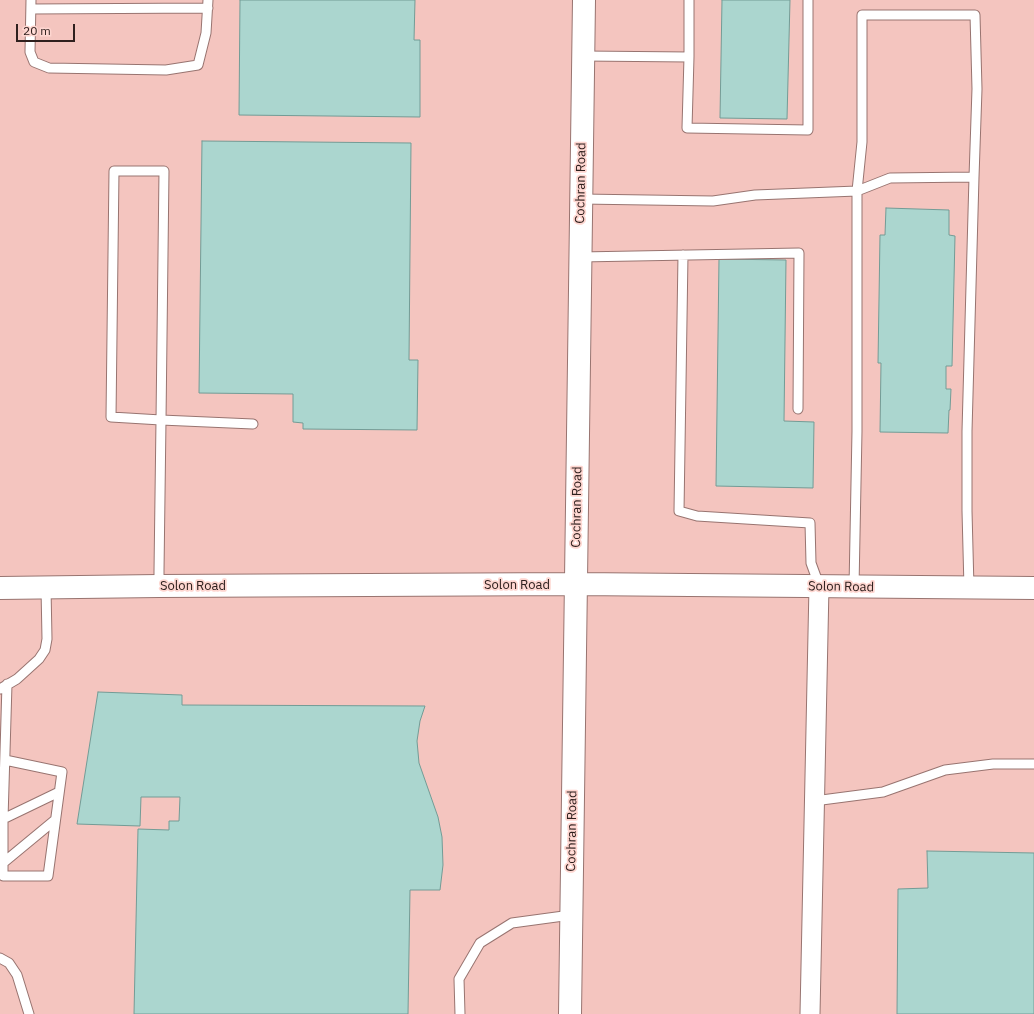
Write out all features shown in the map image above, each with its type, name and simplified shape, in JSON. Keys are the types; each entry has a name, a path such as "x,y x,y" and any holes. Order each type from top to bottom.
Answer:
{"street":[{"name":"Cochran Road","path":"570,1014 584,0"},
{"name":"Solon Road","path":"0,588 576,584 1034,588"},
{"path":"810,1014 819,586"}],"lane":[{"path":"689,0 687,128 808,130 808,0"},
{"path":"31,4 208,4 206,33 198,65 166,70 49,68 34,62 30,52 31,4"},
{"path":"854,587 857,431 857,191 862,142 862,15 975,16 977,89 967,431 969,588"},
{"path":"583,56 689,57"},
{"path":"159,586 161,420 164,171 114,171 111,417 161,420 252,424"},
{"path":"581,199 713,201 755,195 857,191 890,178 974,177"},
{"path":"580,257 799,254 798,409"},
{"path":"683,255 679,511 697,516 810,523 811,563 819,586"},
{"path":"5,760 62,772 48,876 3,876 5,760 4,686 17,679 39,659 45,650 47,639 46,588"},
{"path":"814,801 883,792 945,770 993,764 1034,764"},
{"path":"3,819 59,792"},
{"path":"3,863 56,820"},
{"path":"460,1014 459,979 480,943 512,923 571,915"},
{"path":"0,958 8,964 17,975 29,1014"}],"shaded area":[{"path":"0,0 1034,0 1034,1014 0,1014"}],"building":[{"path":"240,0 415,0 414,40 420,40 420,117 239,115"},
{"path":"722,0 790,0 787,119 720,118"},
{"path":"202,141 411,143 409,360 418,360 417,430 303,429 303,423 293,422 293,394 199,393"},
{"path":"886,208 949,210 949,235 955,236 952,366 946,366 946,389 951,389 948,433 880,432 881,363 878,363 880,235 885,235"},
{"path":"719,259 786,260 784,421 814,422 813,488 716,486"},
{"path":"98,692 182,695 182,705 425,706 420,721 417,741 419,763 438,817 442,837 443,865 440,890 410,890 408,1014 134,1014 138,829 169,830 169,821 179,821 180,797 141,797 140,826 77,824"},
{"path":"927,851 1034,853 1034,1014 897,1014 898,889 928,888"}]}
